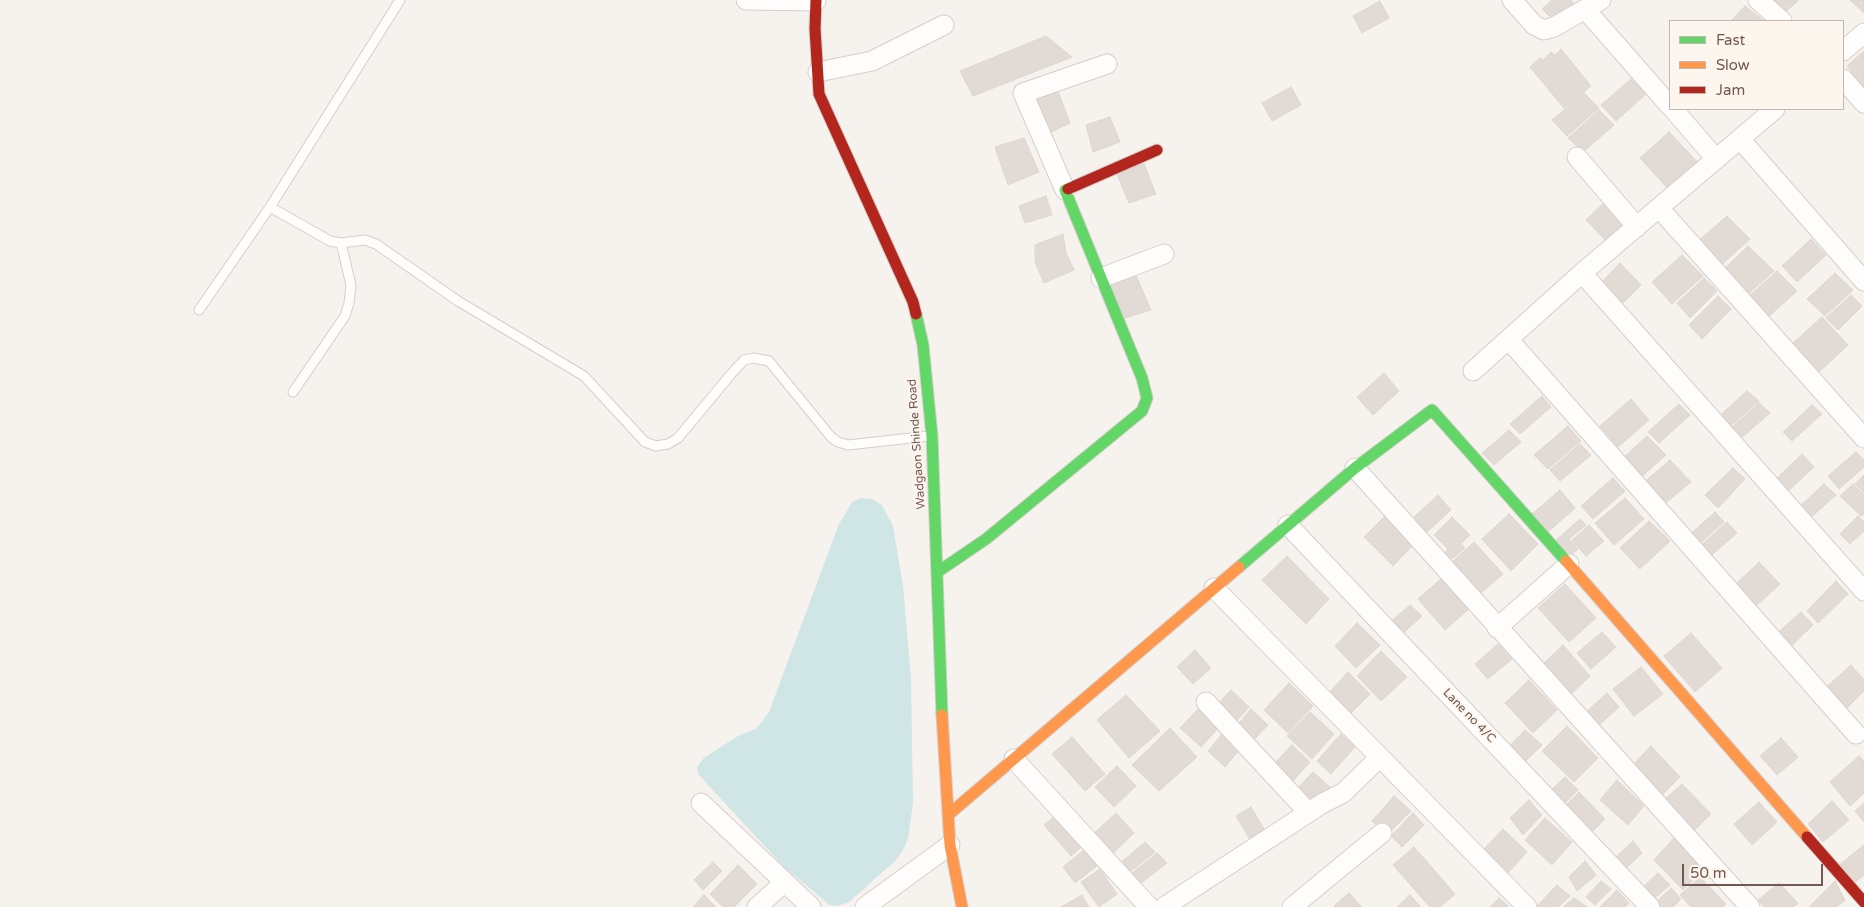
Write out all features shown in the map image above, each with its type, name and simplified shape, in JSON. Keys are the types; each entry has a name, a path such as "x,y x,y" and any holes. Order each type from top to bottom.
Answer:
{"street":[{"path":"746,0 816,1"},
{"path":"1512,0 1534,25 1544,30 1554,27 1593,4 1669,104"},
{"path":"1758,0 1781,20"},
{"name":"Wadgaon Shinde Road","path":"816,1 815,29 819,94 914,302 923,344 932,436 939,571 944,760 950,845 962,907"},
{"path":"818,72 872,61 944,25"},
{"path":"1844,50 1864,33"},
{"path":"939,571 986,539 1142,411 1148,398 1142,378 1065,190 1023,93 1107,64"},
{"path":"1844,80 1864,103"},
{"path":"1674,110 1716,159"},
{"path":"1473,371 1582,273 1774,110"},
{"path":"1740,139 1864,281"},
{"path":"1065,190 1157,150"},
{"path":"1577,158 1637,227"},
{"path":"1659,208 1864,438"},
{"path":"1101,278 1164,254"},
{"path":"1582,273 1864,591"},
{"path":"1509,340 1856,734"},
{"path":"948,815 1355,468 1432,410 1864,902"},
{"path":"1355,468 1750,907"},
{"name":"Lane no 4/C","path":"1288,525 1650,907"},
{"path":"1497,628 1569,564"},
{"path":"1214,588 1527,907"},
{"path":"1206,702 1308,812"},
{"path":"1164,907 1308,812 1343,793 1380,757"},
{"path":"1014,759 1149,907"},
{"path":"701,803 811,907"},
{"path":"1292,907 1382,833"},
{"path":"865,907 950,845"},
{"path":"757,907 785,882"}],"lane":[{"path":"199,310 270,207 400,0"},
{"path":"270,207 330,241 341,243 365,240 376,244 458,301 573,368 593,385 645,442 656,446 668,444 678,438 738,366 744,360 753,358 769,361 831,437 838,442 848,445 932,436"},
{"path":"293,392 345,316 351,285 341,243"}],"shaded area":[{"path":"861,498 872,499 882,505 893,526 903,586 911,678 913,803 908,839 902,852 895,861 849,902 837,906 830,905 784,867 698,774 697,767 704,758 738,736 757,728 769,712 839,524 852,502"}],"building":[{"path":"1552,0 1571,0 1574,4 1555,22 1542,9"},
{"path":"1772,0 1799,0 1785,12"},
{"path":"1850,0 1864,0 1864,13"},
{"path":"1380,1 1389,18 1362,33 1353,16"},
{"path":"1745,6 1763,20 1732,20"},
{"path":"1046,36 1072,57 973,96 960,71"},
{"path":"1561,49 1591,86 1564,108 1530,67 1540,58 1543,60 1551,52 1555,55"},
{"path":"1864,51 1864,89 1849,76 1852,72 1847,66"},
{"path":"1631,79 1646,94 1616,121 1601,105"},
{"path":"1291,87 1301,105 1272,121 1262,103"},
{"path":"1057,89 1070,123 1047,134 1030,95"},
{"path":"1584,93 1599,108 1567,136 1552,120"},
{"path":"1599,110 1614,125 1583,152 1568,138"},
{"path":"1110,117 1120,142 1093,152 1086,125"},
{"path":"1669,132 1702,167 1671,192 1640,158"},
{"path":"1024,138 1039,172 1008,185 995,147"},
{"path":"1144,164 1156,194 1129,203 1116,172"},
{"path":"1046,196 1052,215 1025,223 1019,206"},
{"path":"1606,201 1626,223 1606,241 1586,220"},
{"path":"1727,216 1750,239 1719,267 1697,242"},
{"path":"1063,234 1066,253 1074,270 1044,283 1035,262 1035,245"},
{"path":"1811,239 1826,255 1797,282 1782,266"},
{"path":"1748,246 1774,271 1747,295 1723,270"},
{"path":"1682,255 1703,276 1672,304 1652,282"},
{"path":"1620,263 1641,285 1620,306 1600,284"},
{"path":"1777,271 1797,291 1767,318 1748,297"},
{"path":"1135,273 1151,310 1122,319 1108,282"},
{"path":"1835,273 1853,290 1825,316 1807,299"},
{"path":"1704,278 1717,291 1690,318 1677,303"},
{"path":"1851,295 1862,306 1838,330 1826,318"},
{"path":"1718,296 1731,309 1702,339 1689,325"},
{"path":"1822,317 1848,345 1819,372 1793,343"},
{"path":"1384,373 1399,391 1373,415 1357,397"},
{"path":"1747,391 1759,401 1726,430 1716,419"},
{"path":"1542,396 1551,407 1520,434 1510,424"},
{"path":"1631,399 1649,420 1618,447 1600,426"},
{"path":"1759,403 1770,413 1739,440 1729,430"},
{"path":"1679,404 1690,415 1659,443 1648,432"},
{"path":"1812,405 1822,414 1792,441 1783,432"},
{"path":"1568,426 1581,441 1548,469 1534,455"},
{"path":"1509,430 1521,442 1494,465 1482,453"},
{"path":"1647,436 1666,455 1639,479 1621,460"},
{"path":"1580,444 1591,455 1560,481 1550,470"},
{"path":"1856,452 1864,460 1864,467 1839,489 1828,476"},
{"path":"1802,454 1814,467 1786,493 1774,481"},
{"path":"1670,460 1691,482 1661,507 1642,484"},
{"path":"1733,468 1745,479 1718,508 1705,495"},
{"path":"1864,475 1864,493 1855,484"},
{"path":"1613,478 1625,491 1593,519 1581,506"},
{"path":"1824,484 1836,495 1808,520 1797,509"},
{"path":"1853,484 1864,495 1864,514 1861,516 1840,496"},
{"path":"1560,490 1575,508 1547,533 1531,515"},
{"path":"1438,495 1451,510 1427,532 1414,517"},
{"path":"1625,498 1644,519 1614,545 1595,523"},
{"path":"1715,512 1724,522 1695,548 1686,538"},
{"path":"1509,514 1538,544 1511,571 1482,539"},
{"path":"1858,516 1864,522 1864,531 1850,544 1840,534"},
{"path":"1384,517 1412,546 1393,566 1364,537"},
{"path":"1452,517 1470,535 1461,544 1465,548 1452,559 1445,553 1448,549 1434,535"},
{"path":"1580,519 1586,525 1569,539 1578,549 1569,557 1555,541"},
{"path":"1649,521 1670,541 1640,569 1620,548"},
{"path":"1727,522 1737,533 1707,559 1697,549"},
{"path":"1589,525 1604,541 1586,556 1572,540"},
{"path":"1474,542 1503,574 1481,593 1453,561"},
{"path":"1287,556 1329,599 1306,624 1262,580"},
{"path":"1759,562 1780,584 1754,608 1735,585"},
{"path":"1442,578 1469,609 1445,630 1418,599"},
{"path":"1836,581 1848,594 1818,623 1807,611"},
{"path":"1565,584 1596,618 1569,642 1538,608"},
{"path":"1410,605 1422,616 1399,637 1386,626"},
{"path":"1801,612 1813,625 1787,650 1774,636"},
{"path":"1357,623 1380,645 1356,668 1335,646"},
{"path":"1602,632 1616,647 1591,669 1577,653"},
{"path":"1691,633 1722,668 1695,692 1664,656"},
{"path":"1498,644 1512,659 1488,679 1475,664"},
{"path":"1563,645 1590,676 1569,696 1541,666"},
{"path":"1195,650 1211,668 1193,684 1177,667"},
{"path":"1381,651 1407,677 1381,701 1357,676"},
{"path":"1851,665 1864,680 1864,691 1842,713 1822,691"},
{"path":"1641,667 1663,694 1634,716 1613,689"},
{"path":"1348,672 1370,694 1347,717 1326,696"},
{"path":"1529,680 1557,710 1533,733 1505,703"},
{"path":"1289,683 1313,706 1288,733 1264,710"},
{"path":"1231,690 1249,707 1233,725 1215,707"},
{"path":"1607,693 1619,707 1596,728 1584,714"},
{"path":"1126,695 1160,731 1129,758 1097,720"},
{"path":"1200,707 1220,726 1201,747 1180,728"},
{"path":"1251,709 1268,725 1249,745 1234,729"},
{"path":"1310,712 1334,734 1312,759 1287,736"},
{"path":"1567,726 1598,758 1574,782 1542,751"},
{"path":"1170,728 1197,757 1159,791 1132,765"},
{"path":"1525,730 1542,745 1520,767 1504,752"},
{"path":"1223,733 1241,748 1225,767 1208,751"},
{"path":"1341,734 1355,747 1331,774 1317,761"},
{"path":"1072,737 1105,774 1085,791 1052,754"},
{"path":"1781,738 1798,757 1777,775 1760,756"},
{"path":"1292,745 1310,762 1293,781 1274,764"},
{"path":"1651,746 1680,777 1659,798 1630,768"},
{"path":"1859,756 1864,761 1864,793 1850,806 1830,782"},
{"path":"1117,766 1136,786 1114,807 1095,787"},
{"path":"1313,772 1330,787 1314,804 1298,788"},
{"path":"1565,777 1578,790 1559,809 1546,795"},
{"path":"1617,780 1644,806 1628,825 1600,800"},
{"path":"1682,784 1711,814 1695,830 1665,799"},
{"path":"1579,792 1605,819 1587,837 1561,810"},
{"path":"1394,796 1411,811 1388,834 1372,821"},
{"path":"1529,800 1542,815 1523,835 1510,818"},
{"path":"1832,801 1849,820 1823,842 1808,824"},
{"path":"1759,802 1777,822 1752,845 1734,824"},
{"path":"1864,803 1864,822 1855,811"},
{"path":"1251,807 1267,834 1252,843 1236,816"},
{"path":"1061,811 1087,842 1071,856 1044,825"},
{"path":"1116,813 1134,833 1109,857 1090,837"},
{"path":"1413,813 1424,825 1402,847 1391,836"},
{"path":"1545,818 1572,842 1552,865 1525,840"},
{"path":"1503,829 1527,852 1508,873 1484,849"},
{"path":"1674,838 1703,870 1683,890 1654,860"},
{"path":"1633,841 1642,853 1622,872 1613,860"},
{"path":"1145,842 1155,852 1126,875 1117,866"},
{"path":"1864,845 1864,875 1854,883 1838,866"},
{"path":"1414,847 1455,894 1440,907 1430,907 1393,865"},
{"path":"1084,850 1097,866 1075,883 1063,867"},
{"path":"1157,853 1167,863 1136,887 1127,877"},
{"path":"1585,861 1596,875 1577,891 1569,877"},
{"path":"713,862 722,871 703,890 694,880"},
{"path":"738,865 757,884 734,907 723,907 710,894"},
{"path":"1100,869 1117,894 1099,907 1081,882"},
{"path":"1658,873 1670,885 1649,903 1638,892"},
{"path":"1700,877 1726,904 1723,907 1691,907 1680,895"},
{"path":"1601,881 1611,889 1595,905 1586,897"},
{"path":"1835,881 1845,900 1837,907 1809,907"},
{"path":"1779,883 1798,903 1794,907 1764,907 1758,900"},
{"path":"1557,885 1570,896 1558,907 1536,907"},
{"path":"1671,888 1681,899 1673,907 1657,907 1654,904"},
{"path":"1617,890 1629,903 1625,907 1600,907"},
{"path":"1349,893 1362,907 1334,906"},
{"path":"704,895 716,907 693,907"},
{"path":"1082,895 1089,907 1061,907"},
{"path":"1410,895 1421,907 1397,907"},
{"path":"1499,898 1509,907 1490,907"},
{"path":"1574,898 1587,907 1563,907"}],"traffic: fast":[{"path":"939,571 986,539 1142,411 1147,398 1142,378 1065,190 1068,189"},
{"path":"916,314 923,345 932,436 942,715"},
{"path":"1239,567 1355,468 1432,410 1566,561"}],"traffic: slow":[{"path":"1566,561 1807,837"},
{"path":"948,815 1239,567"},
{"path":"942,715 950,845 962,907"}],"traffic: jam":[{"path":"816,0 815,29 819,94 913,302 916,314"},
{"path":"1068,189 1157,150"},
{"path":"1807,837 1864,902"}]}
